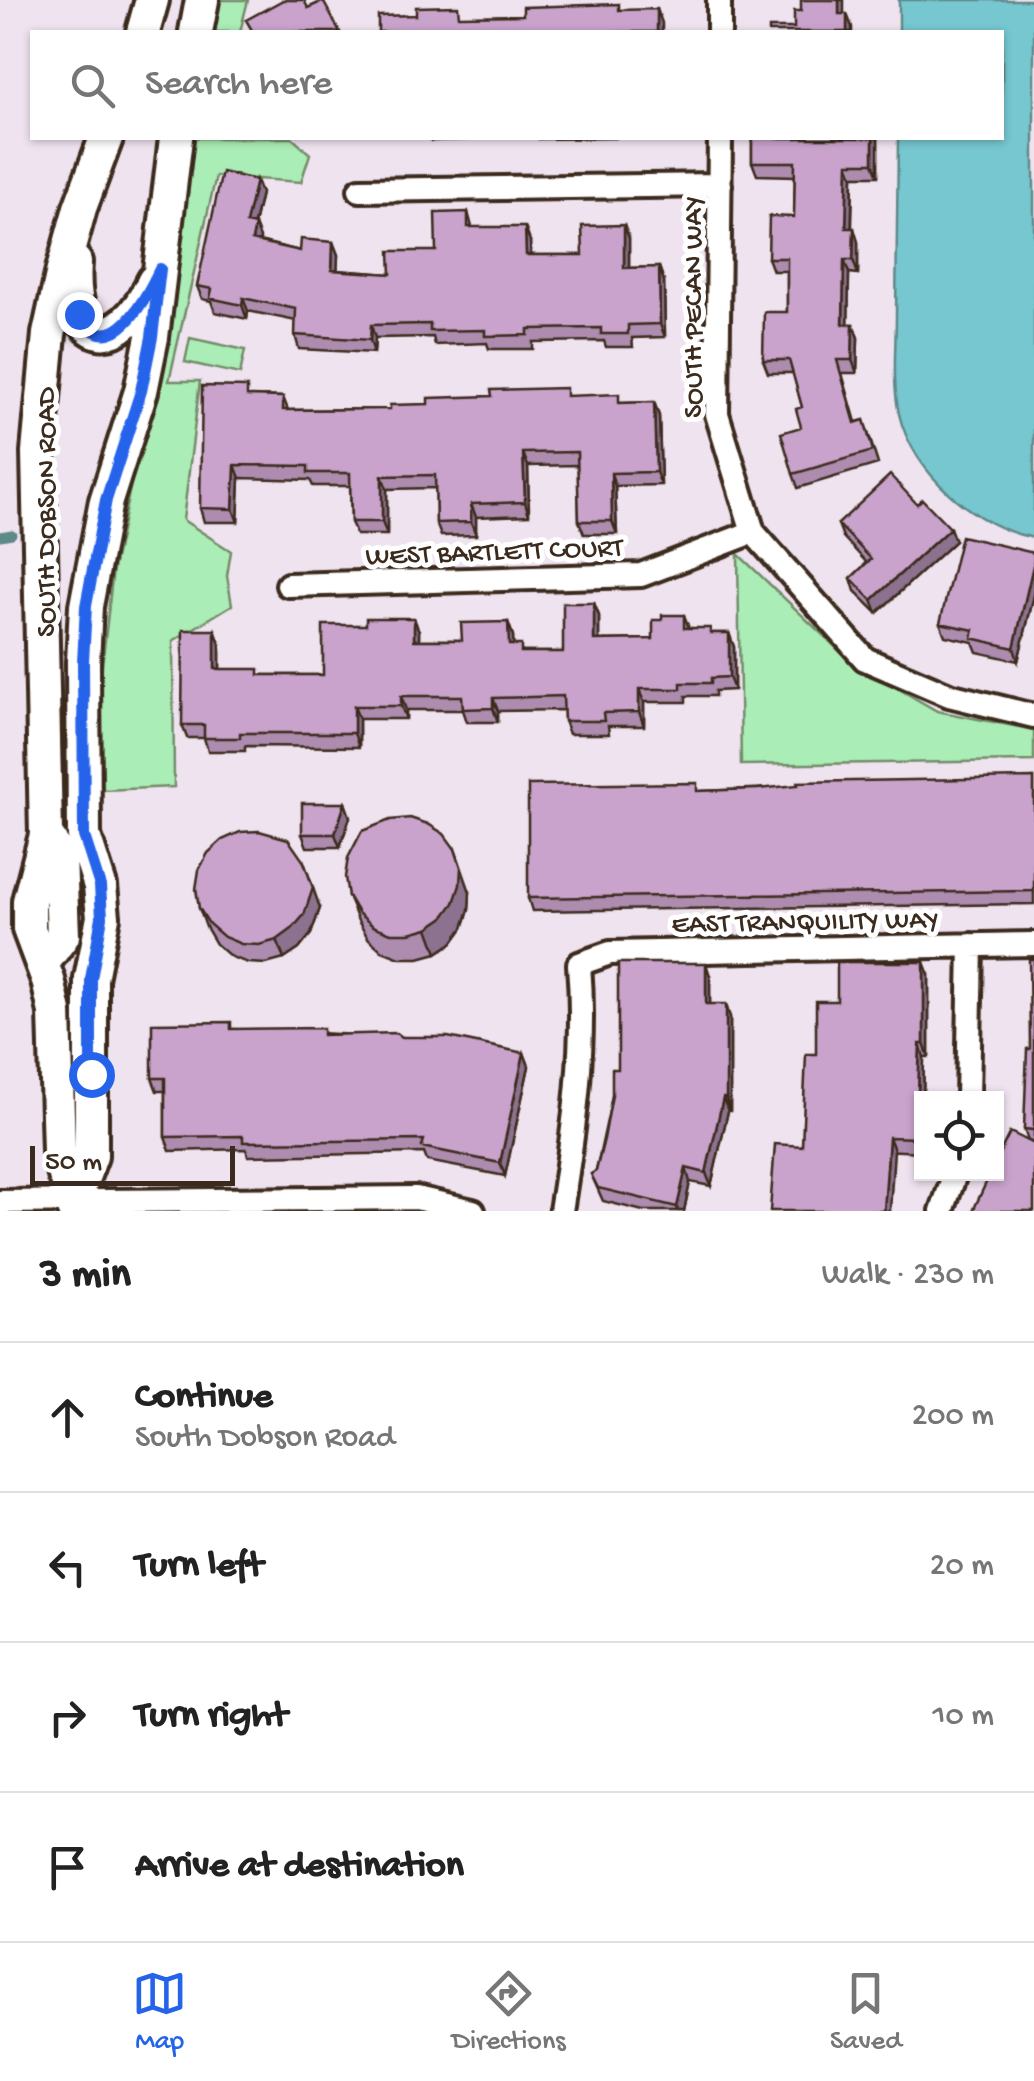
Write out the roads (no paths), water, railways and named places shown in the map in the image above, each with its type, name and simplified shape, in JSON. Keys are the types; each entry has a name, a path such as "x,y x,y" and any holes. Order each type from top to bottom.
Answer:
{"street":[{"path":"144,30 152,0"},
{"path":"196,30 202,0"},
{"path":"719,0 720,30"},
{"name":"SOUTH DOBSON ROAD","path":"74,1206 59,1151 54,1012 29,929 29,901 46,836 38,452 49,334 80,208 105,140"},
{"name":"SOUTH DOBSON ROAD","path":"74,1206 91,1156 91,979 102,917 100,886 84,836 86,606 106,500 141,391 152,337 176,140"},
{"name":"SOUTH PECAN WAY","path":"720,140 716,414 754,532"},
{"path":"360,190 720,186"},
{"path":"80,208 74,285 79,314 86,326 110,332 126,324 141,309 160,269"},
{"path":"754,532 865,659 949,696 1034,716"},
{"name":"WEST BARTLETT COURT","path":"288,585 641,575 754,532"},
{"path":"46,836 84,836"},
{"name":"EAST TRANQUILITY WAY","path":"561,1211 578,1108 582,998 579,964 610,953 1034,944"},
{"path":"968,1091 971,945"},
{"path":"42,964 94,964"},
{"path":"57,1104 91,1103"},
{"path":"942,1211 953,1181"},
{"path":"0,1202 74,1206 305,1206 416,1198 472,1211"}],"water":[{"path":"899,0 1034,0 1034,538 990,522 932,476 906,436 896,389 898,140 1004,140 1004,30 899,30"}],"waterway":[{"path":"0,536 12,534"}]}
